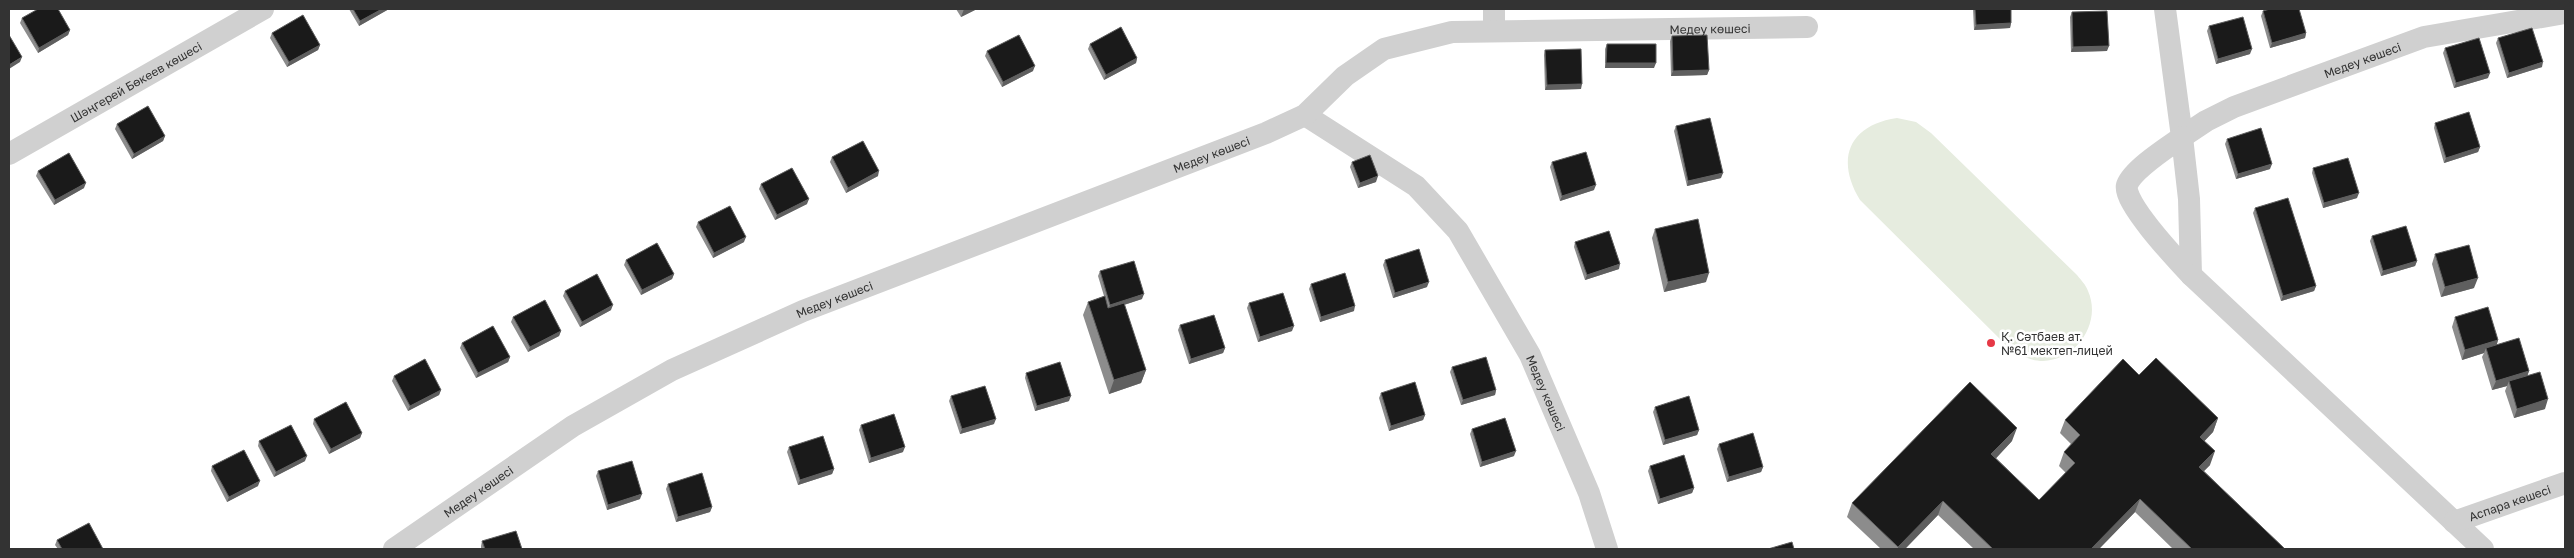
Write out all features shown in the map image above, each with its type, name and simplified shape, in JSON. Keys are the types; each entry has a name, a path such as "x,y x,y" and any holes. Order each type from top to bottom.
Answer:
{"street":[{"name":"Шәңгерей Бөкеев көшесі","path":"9,154 262,9"},
{"path":"2165,9 2189,199 2191,275"},
{"name":"Медеу көшесі","path":"2483,549 2191,275 2159,239 2127,196 2127,185 2135,174 2182,137 2206,121 2234,108 2424,37 2557,12"},
{"name":"Медеу көшесі","path":"401,548 573,426 672,370 804,312 1257,137 1305,115 1345,76 1384,49 1494,20 1807,27"},
{"name":"Медеу көшесі","path":"1305,115 1416,186 1458,231 1530,355 1589,493 1607,549"},
{"name":"Аспара көшесі","path":"2454,522 2565,483"}],"shaded area":[{"path":"1897,118 1916,122 1931,133 2085,285 2091,303 2092,315 2089,327 2076,347 2055,359 2043,361 2033,360 2015,352 1860,200 1852,185 1848,171 1848,158 1851,146 1867,128"}],"building":[{"path":"38,9 58,9 70,30 39,48 22,18"},
{"path":"353,9 382,9 360,21"},
{"path":"1975,9 2011,9 2011,23 1976,25"},
{"path":"2270,9 2299,9 2306,33 2272,43 2263,11"},
{"path":"2107,11 2109,46 2073,47 2072,12"},
{"path":"303,15 320,45 289,62 272,33"},
{"path":"2243,17 2252,49 2218,59 2209,26"},
{"path":"1121,27 1137,58 1106,75 1090,44"},
{"path":"2532,28 2543,62 2509,73 2498,38"},
{"path":"9,35 22,57 9,65"},
{"path":"1019,35 1035,66 1003,82 987,51"},
{"path":"1707,35 1709,70 1673,71 1672,36"},
{"path":"2479,38 2490,73 2456,83 2445,48"},
{"path":"1607,44 1656,44 1656,63 1606,63"},
{"path":"1581,49 1582,84 1547,85 1545,50"},
{"path":"148,106 165,136 134,154 117,124"},
{"path":"2469,112 2480,147 2446,158 2435,123"},
{"path":"1710,118 1723,173 1688,181 1676,126"},
{"path":"2261,128 2272,164 2238,174 2227,139"},
{"path":"863,141 879,171 848,188 832,157"},
{"path":"1586,152 1596,185 1562,196 1552,162"},
{"path":"69,153 86,183 55,200 38,171"},
{"path":"1370,155 1378,176 1360,183 1352,162"},
{"path":"2348,158 2359,193 2324,203 2313,168"},
{"path":"792,168 809,199 777,215 761,184"},
{"path":"2288,198 2316,286 2283,296 2255,208"},
{"path":"730,206 746,237 714,253 698,222"},
{"path":"1698,219 1709,273 1668,282 1655,229"},
{"path":"2406,226 2417,261 2383,271 2372,236"},
{"path":"1609,231 1620,264 1587,275 1575,242"},
{"path":"657,243 674,274 642,290 626,260"},
{"path":"2469,245 2478,278 2445,287 2435,254"},
{"path":"1419,249 1429,282 1395,293 1385,260"},
{"path":"1134,261 1144,294 1110,305 1100,271"},
{"path":"1345,273 1355,306 1321,317 1311,284"},
{"path":"597,274 613,305 582,322 565,291"},
{"path":"1283,293 1294,326 1260,337 1249,303"},
{"path":"1105,296 1108,308 1124,303 1146,370 1114,380 1088,302"},
{"path":"545,300 561,331 530,347 513,317"},
{"path":"2488,307 2498,340 2465,350 2455,317"},
{"path":"1214,315 1225,348 1191,359 1180,325"},
{"path":"493,326 510,357 478,373 462,343"},
{"path":"2519,338 2529,371 2496,381 2486,348"},
{"path":"1486,357 1496,390 1463,400 1452,367"},
{"path":"2156,358 2218,418 2200,437 2215,451 2199,467 2285,549 2192,549 2140,499 2091,549 1993,549 1943,501 1898,547 1852,503 1970,382 2017,428 1991,454 2039,500 2075,463 2064,452 2080,435 2065,420 2123,359 2139,375"},
{"path":"425,359 441,390 410,406 394,376"},
{"path":"1060,362 1071,396 1037,406 1026,373"},
{"path":"2540,372 2548,399 2517,409 2509,381"},
{"path":"1415,382 1425,415 1391,426 1381,393"},
{"path":"985,386 996,419 962,429 951,396"},
{"path":"1689,396 1699,430 1665,440 1655,407"},
{"path":"346,402 362,433 331,449 314,419"},
{"path":"894,414 905,447 871,458 861,425"},
{"path":"1505,418 1516,451 1482,462 1472,429"},
{"path":"291,425 307,456 276,472 259,441"},
{"path":"1753,433 1763,467 1729,477 1719,444"},
{"path":"823,436 834,469 800,480 789,447"},
{"path":"244,450 260,481 229,497 212,466"},
{"path":"1684,455 1694,488 1660,499 1650,466"},
{"path":"632,461 642,494 608,505 598,471"},
{"path":"702,473 712,507 678,517 668,484"},
{"path":"89,523 103,549 62,549 57,540"},
{"path":"516,531 522,549 485,549 482,541"},
{"path":"1792,542 1794,549 1768,549"}],"place":[{"name":"Қ. Сәтбаев ат. №61 мектеп-лицей","path":"1991,343"}]}
